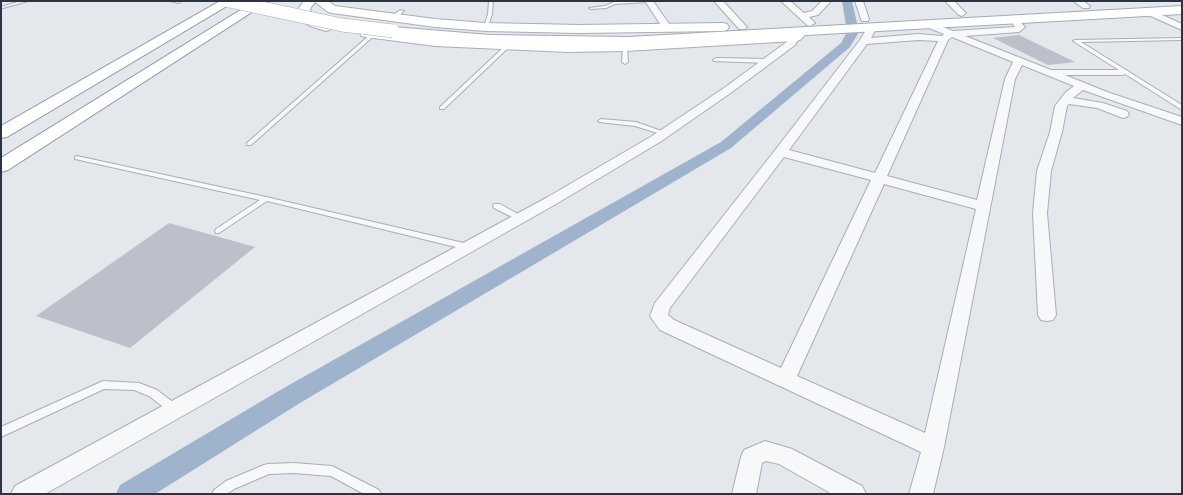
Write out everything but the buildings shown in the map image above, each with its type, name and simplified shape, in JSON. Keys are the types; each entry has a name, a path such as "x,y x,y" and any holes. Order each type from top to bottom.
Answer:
{"main road":[{"path":"1,133 229,1 342,25 396,21 486,27 622,27 673,24 742,27 802,27"},
{"path":"1,166 263,1"},
{"path":"270,1 322,12 480,32 566,35 672,33 742,27"},
{"path":"310,1 304,9 304,14 309,21 317,25 435,42 508,46 625,47 802,27"},
{"path":"320,1 328,7 338,10 475,38 565,42 628,41 832,25 864,27 1182,10"},
{"path":"864,27 962,13 1082,4 1182,2"},
{"path":"1082,4 1127,13"},
{"path":"317,25 315,20 317,16 325,12 338,10"}],"street":[{"path":"649,1 673,24"},
{"path":"718,1 742,27"},
{"path":"785,1 802,27"},
{"path":"24,494 521,218 664,133 728,90 792,43 802,27 827,1"},
{"path":"859,1 864,27 781,152 661,307 659,316 666,326 933,447"},
{"path":"950,1 962,13"},
{"path":"1149,12 1181,26"},
{"path":"864,27 918,37 947,36 1016,30 1020,27 1014,20"},
{"path":"927,24 947,36 1019,60 1138,108 1182,122"},
{"path":"785,380 947,36"},
{"path":"921,494 933,447 1010,79 1019,60"},
{"path":"1047,72 1123,72"},
{"path":"1047,315 1040,213 1044,171 1062,106 1070,94 1082,86"},
{"path":"1067,100 1098,105 1130,115 1136,115 1138,108"},
{"path":"781,152 983,206"},
{"path":"744,494 752,457 765,451 784,456 854,494"}],"lane":[{"path":"2,7 26,1"},
{"path":"486,27 492,1"},
{"path":"602,2 618,1"},
{"path":"591,8 606,7 614,3 649,1"},
{"path":"249,144 374,34"},
{"path":"1182,39 1075,41 1182,108"},
{"path":"442,108 508,46"},
{"path":"625,47 625,62"},
{"path":"716,60 768,61"},
{"path":"601,121 636,124 664,133"},
{"path":"77,158 266,199 468,247"},
{"path":"219,231 266,199"},
{"path":"497,206 521,218"},
{"path":"1,432 103,385 135,386 153,393 175,410"},
{"path":"218,494 230,485 268,469 294,468 332,471 375,494"}],"waterway":[{"path":"130,494 291,396 726,145 846,45 853,32 847,1"}]}
